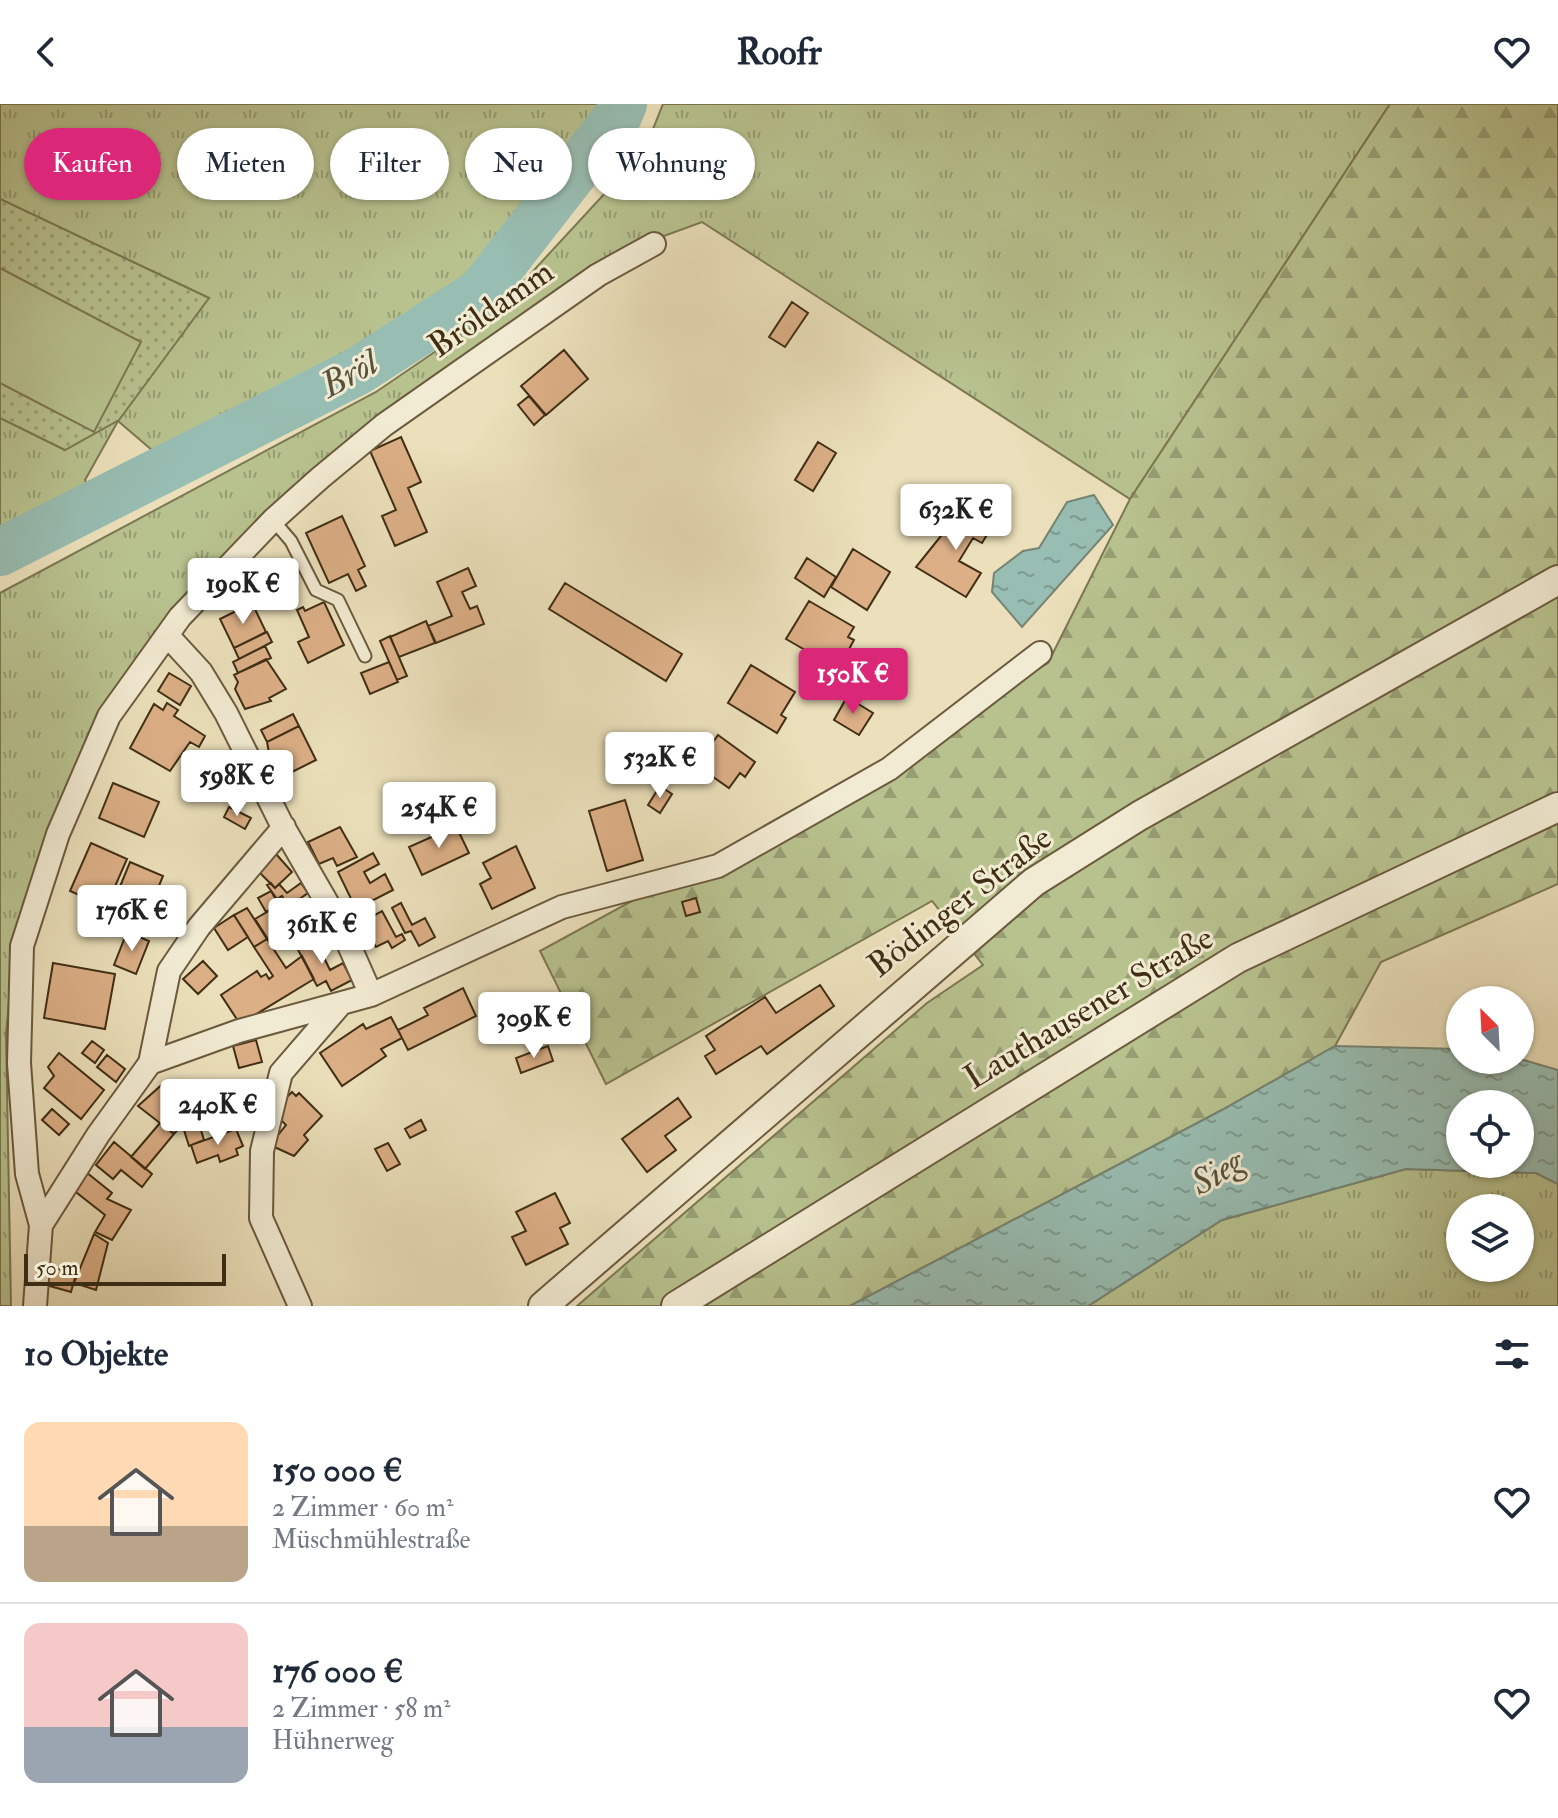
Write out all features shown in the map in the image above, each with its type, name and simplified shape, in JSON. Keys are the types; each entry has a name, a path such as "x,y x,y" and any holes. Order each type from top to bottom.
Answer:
{"street":[{"name":"Bröldamm","path":"41,1225 27,1174 19,1063 22,946 58,834 109,716 167,635 273,520 384,425 598,275 654,244"},
{"name":"Bödinger Straße","path":"543,1306 1034,882 1139,816 1558,580"},
{"path":"167,635 201,672 226,713 284,827 341,927 371,995"},
{"path":"150,1063 239,1031 338,1007 371,995 562,907 718,866 889,769 1040,653"},
{"name":"Lauthausener Straße","path":"676,1306 1238,958 1558,807"},
{"path":"35,1306 41,1225 98,1135 150,1063 169,971 199,927 284,827"},
{"path":"300,1306 261,1218 262,1151 281,1073 338,1007"}],"lane":[{"path":"273,520 291,541 316,590 338,600 365,656"}],"green space":[{"path":"0,104 613,104 595,128 588,128 588,137 572,158 572,128 465,128 465,200 541,200 478,283 347,360 160,457 118,421 85,480 92,494 0,539 0,418 65,450 209,298 0,199"},
{"path":"663,104 1390,104 1130,499 702,222 642,244 390,412 105,711 14,949 6,1034 11,1306 0,1306 0,593 376,392 499,308 599,200 755,200 755,128 653,128"},
{"path":"1390,104 1558,104 1558,884 1381,962 1335,1046 1222,1110 850,1306 577,1306 927,1003 983,965 932,901 606,1084 540,951 790,815 1048,663 1130,499"},
{"path":"0,199 209,298 119,420 65,450 0,418"},
{"path":"0,268 141,342 94,432 0,383"},
{"path":"1406,1169 1446,1170 1446,1178 1534,1178 1536,1173 1558,1184 1558,1306 1088,1306 1222,1220"}],"water":[{"path":"1094,495 1113,525 1022,627 992,592 994,573 1023,551 1039,548 1067,502"},
{"name":"Sieg","path":"1335,1046 1446,1049 1446,1074 1534,1074 1534,1063 1558,1070 1558,1184 1534,1173 1534,1090 1446,1090 1446,1170 1406,1169 1222,1220 1088,1306 850,1306 1222,1110"}],"building":[{"path":"792,302 808,313 785,347 769,337"},
{"path":"564,350 588,379 546,415 521,386"},
{"path":"529,396 545,415 534,425 518,405"},
{"path":"401,437 421,482 408,488 427,532 395,546 382,516 396,510 370,451"},
{"path":"818,442 836,453 813,491 795,480"},
{"path":"965,506 994,523 982,543 973,538 959,561 981,573 966,597 916,567"},
{"path":"342,516 365,566 358,570 366,586 356,591 348,574 329,583 306,533"},
{"path":"853,549 890,572 867,610 831,587"},
{"path":"807,558 836,577 824,597 795,578"},
{"path":"468,568 476,586 462,592 470,609 477,606 484,624 436,643 428,626 452,616 437,582"},
{"path":"565,583 682,654 666,681 549,609"},
{"path":"809,601 854,627 848,637 854,640 847,653 840,650 831,665 786,639"},
{"path":"324,602 344,645 308,663 298,642 309,637 297,610 303,607 305,611"},
{"path":"252,603 266,632 234,648 220,619"},
{"path":"426,621 435,643 399,657 390,637"},
{"path":"267,632 272,642 239,659 234,648"},
{"path":"390,636 407,676 397,680 380,641"},
{"path":"265,646 271,658 238,673 233,662"},
{"path":"266,659 286,689 269,698 271,701 245,709 235,689 238,682 234,675"},
{"path":"389,662 398,682 370,694 361,673"},
{"path":"751,665 795,692 781,715 786,718 777,733 728,703"},
{"path":"169,673 191,686 180,705 158,691"},
{"path":"847,697 873,713 859,735 834,720"},
{"path":"167,703 178,710 174,716 205,736 199,747 190,742 170,771 130,748 154,704 163,710"},
{"path":"293,714 299,726 267,742 261,730"},
{"path":"299,726 316,760 284,776 269,753 267,742"},
{"path":"718,735 755,762 745,777 740,773 729,788 683,756 695,738 709,748"},
{"path":"113,783 159,802 144,837 99,818"},
{"path":"660,786 672,794 660,813 648,805"},
{"path":"625,800 643,860 607,871 589,811"},
{"path":"229,807 251,818 245,829 224,817"},
{"path":"456,826 469,853 422,875 409,847"},
{"path":"340,827 357,857 337,866 333,858 319,864 308,842"},
{"path":"91,843 127,859 106,907 70,891"},
{"path":"516,846 535,888 492,909 480,884 491,878 483,863"},
{"path":"373,853 379,864 364,872 370,883 385,874 393,890 356,909 338,872"},
{"path":"276,854 292,872 275,888 259,872"},
{"path":"130,862 163,876 152,903 119,889"},
{"path":"271,883 275,888 279,884 287,893 301,883 308,893 288,907 282,896 277,899 267,885"},
{"path":"271,891 279,905 266,912 258,898"},
{"path":"696,898 700,912 686,916 682,902"},
{"path":"401,903 412,925 425,918 435,937 419,946 411,931 405,933 392,908"},
{"path":"279,905 298,940 284,947 280,939 271,944 255,919"},
{"path":"247,908 267,939 254,947 234,915"},
{"path":"382,911 396,937 402,934 405,940 392,948 388,941 376,947 362,922"},
{"path":"234,915 248,937 228,950 214,928"},
{"path":"127,932 149,941 136,974 114,965"},
{"path":"314,937 330,970 343,963 352,980 331,991 326,981 317,986 296,946"},
{"path":"267,939 286,968 302,956 314,979 240,1024 221,995 257,971 261,977 266,974 269,979 273,976 254,947"},
{"path":"203,961 217,976 198,994 183,979"},
{"path":"53,963 115,974 105,1029 44,1018"},
{"path":"820,985 834,1006 767,1054 761,1046 716,1074 705,1056 715,1050 706,1036 765,997 776,1013"},
{"path":"463,988 476,1016 408,1050 398,1030 428,1015 424,1008"},
{"path":"391,1017 402,1038 381,1049 386,1056 342,1086 320,1053 363,1024 366,1029"},
{"path":"256,1040 262,1062 239,1068 233,1046"},
{"path":"92,1041 104,1050 95,1063 82,1053"},
{"path":"548,1046 553,1061 521,1073 516,1058"},
{"path":"59,1053 104,1090 81,1119 44,1088 54,1076 48,1067"},
{"path":"107,1055 125,1069 116,1082 97,1067"},
{"path":"166,1081 177,1105 171,1107 181,1126 174,1134 138,1106"},
{"path":"186,1081 204,1140 189,1146 170,1086"},
{"path":"292,1092 296,1096 299,1093 322,1116 304,1135 308,1140 294,1156 270,1145 286,1125 276,1115 279,1105"},
{"path":"678,1098 691,1117 665,1136 676,1150 647,1172 622,1139"},
{"path":"259,1104 262,1115 244,1120 241,1110"},
{"path":"52,1109 69,1124 59,1135 42,1120"},
{"path":"421,1120 426,1130 410,1138 405,1129"},
{"path":"160,1123 174,1134 145,1169 131,1157"},
{"path":"236,1129 243,1146 236,1149 238,1155 220,1162 218,1155 197,1163 191,1145"},
{"path":"114,1142 152,1174 142,1187 121,1170 113,1179 96,1165"},
{"path":"388,1143 400,1164 387,1171 375,1149"},
{"path":"86,1172 112,1193 107,1199 131,1210 112,1240 95,1232 105,1215 72,1189"},
{"path":"555,1193 570,1223 560,1228 568,1244 526,1265 512,1237 526,1231 516,1212"},
{"path":"94,1234 108,1243 96,1290 74,1283"},
{"path":"51,1267 76,1274 71,1292 46,1285"}],"waterway":[{"name":"Bröl","path":"0,552 358,371 481,292 618,116 623,104"}]}
